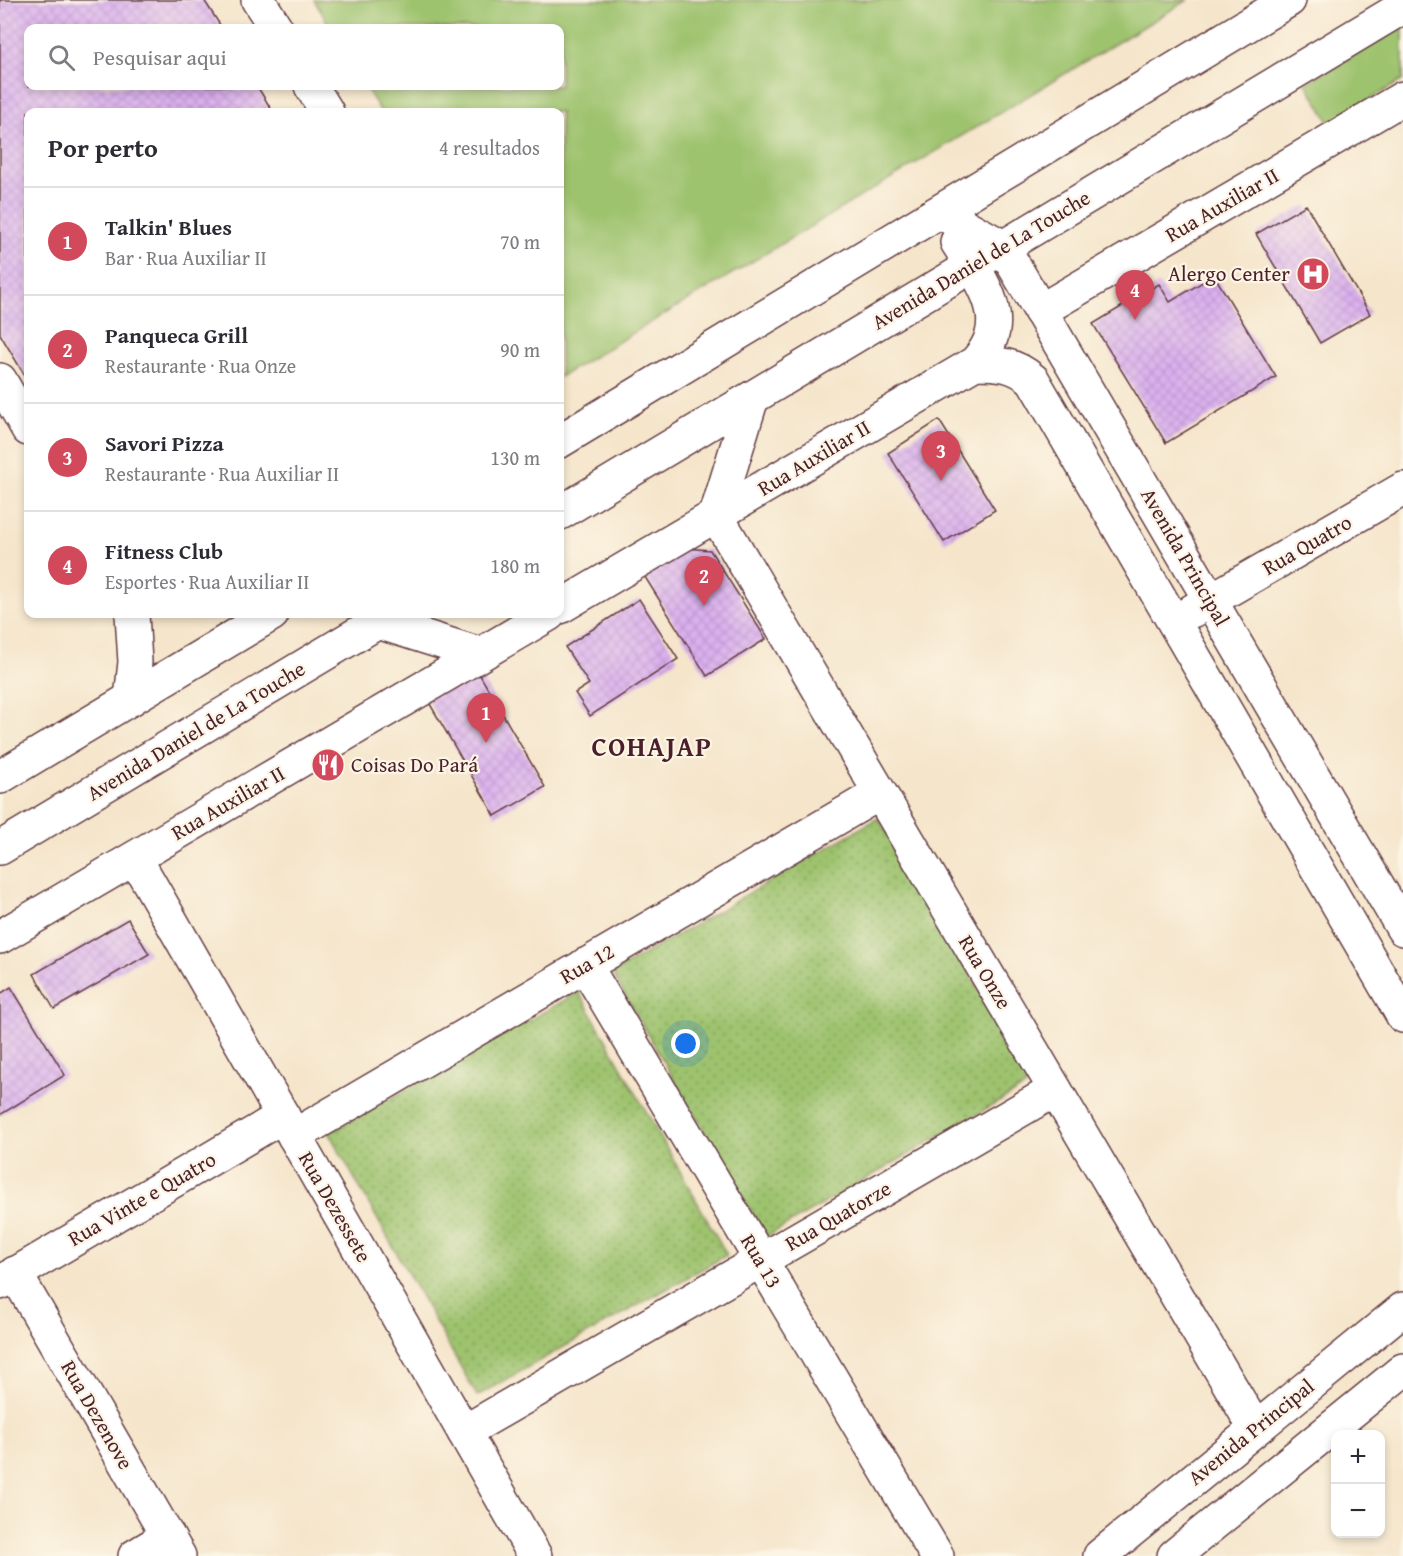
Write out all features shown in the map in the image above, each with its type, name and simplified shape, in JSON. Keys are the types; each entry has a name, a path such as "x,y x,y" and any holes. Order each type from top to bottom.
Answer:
{"street":[{"path":"258,0 273,24"},
{"path":"564,439 1289,0"},
{"name":"Avenida Daniel de La Touche","path":"564,511 1403,7"},
{"path":"313,90 325,108"},
{"name":"Rua Auxiliar II","path":"1040,311 1403,99"},
{"path":"939,212 1003,247"},
{"name":"Rua Auxiliar II","path":"564,605 975,363 990,343 994,320 990,298 939,212"},
{"name":"Avenida Principal","path":"1003,247 1403,929"},
{"name":"Avenida Principal","path":"975,363 1012,366 1034,380 1403,1016"},
{"path":"0,380 24,422"},
{"path":"716,515 752,398"},
{"name":"Rua Quatro","path":"1175,621 1403,489"},
{"name":"Rua Onze","path":"716,515 1255,1428"},
{"path":"130,699 135,662 132,618"},
{"path":"0,777 265,618"},
{"path":"384,618 480,654"},
{"name":"Avenida Daniel de La Touche","path":"0,848 384,618"},
{"name":"Rua Auxiliar II","path":"0,937 542,618"},
{"name":"Rua 12","path":"289,1126 585,965 880,793"},
{"name":"Rua Dezessete","path":"135,858 535,1556"},
{"name":"Rua 13","path":"585,965 937,1556"},
{"name":"Rua Quatorze","path":"464,1432 1055,1090"},
{"name":"Rua Vinte e Quatro","path":"8,1278 289,1126"},
{"name":"Rua Dezenove","path":"8,1278 174,1546"},
{"name":"Avenida Principal","path":"1100,1556 1403,1310"},
{"path":"1174,1556 1403,1370"},
{"path":"135,1556 174,1546"}],"green space":[{"path":"314,0 1188,0 564,375 564,108 379,108 367,90 564,90 564,24 329,24"},
{"path":"1403,26 1403,80 1330,123 1306,83"},
{"path":"878,818 1033,1082 766,1237 612,973"},
{"path":"579,992 727,1255 477,1396 329,1133"}],"building":[{"path":"0,0 204,0 219,24 24,24 24,90 259,90 271,108 24,108 24,374 0,334"},
{"name":"Alergo Center","path":"1306,205 1370,314 1320,343 1256,234"},
{"path":"1214,275 1276,377 1166,443 1093,324 1159,284 1170,302"},
{"path":"939,420 995,510 944,542 888,453"},
{"path":"683,548 710,550 766,639 707,676 643,574"},
{"path":"639,599 678,659 590,716 575,693 589,684 565,647"},
{"path":"477,670 545,787 495,816 427,699"},
{"path":"128,919 149,954 54,1009 34,974"},
{"path":"11,987 65,1075 0,1115 0,994"}],"place":[{"name":"Alergo Center","path":"1313,274"},
{"name":"Fitness Club","path":"1135,320"},
{"name":"Savori Pizza","path":"941,481"},
{"name":"Panqueca Grill","path":"704,606"},
{"name":"Talkin' Blues","path":"486,743"},
{"name":"Coisas Do Pará","path":"328,765"}],"district":[{"name":"COHAJAP","path":"652,747"}]}
